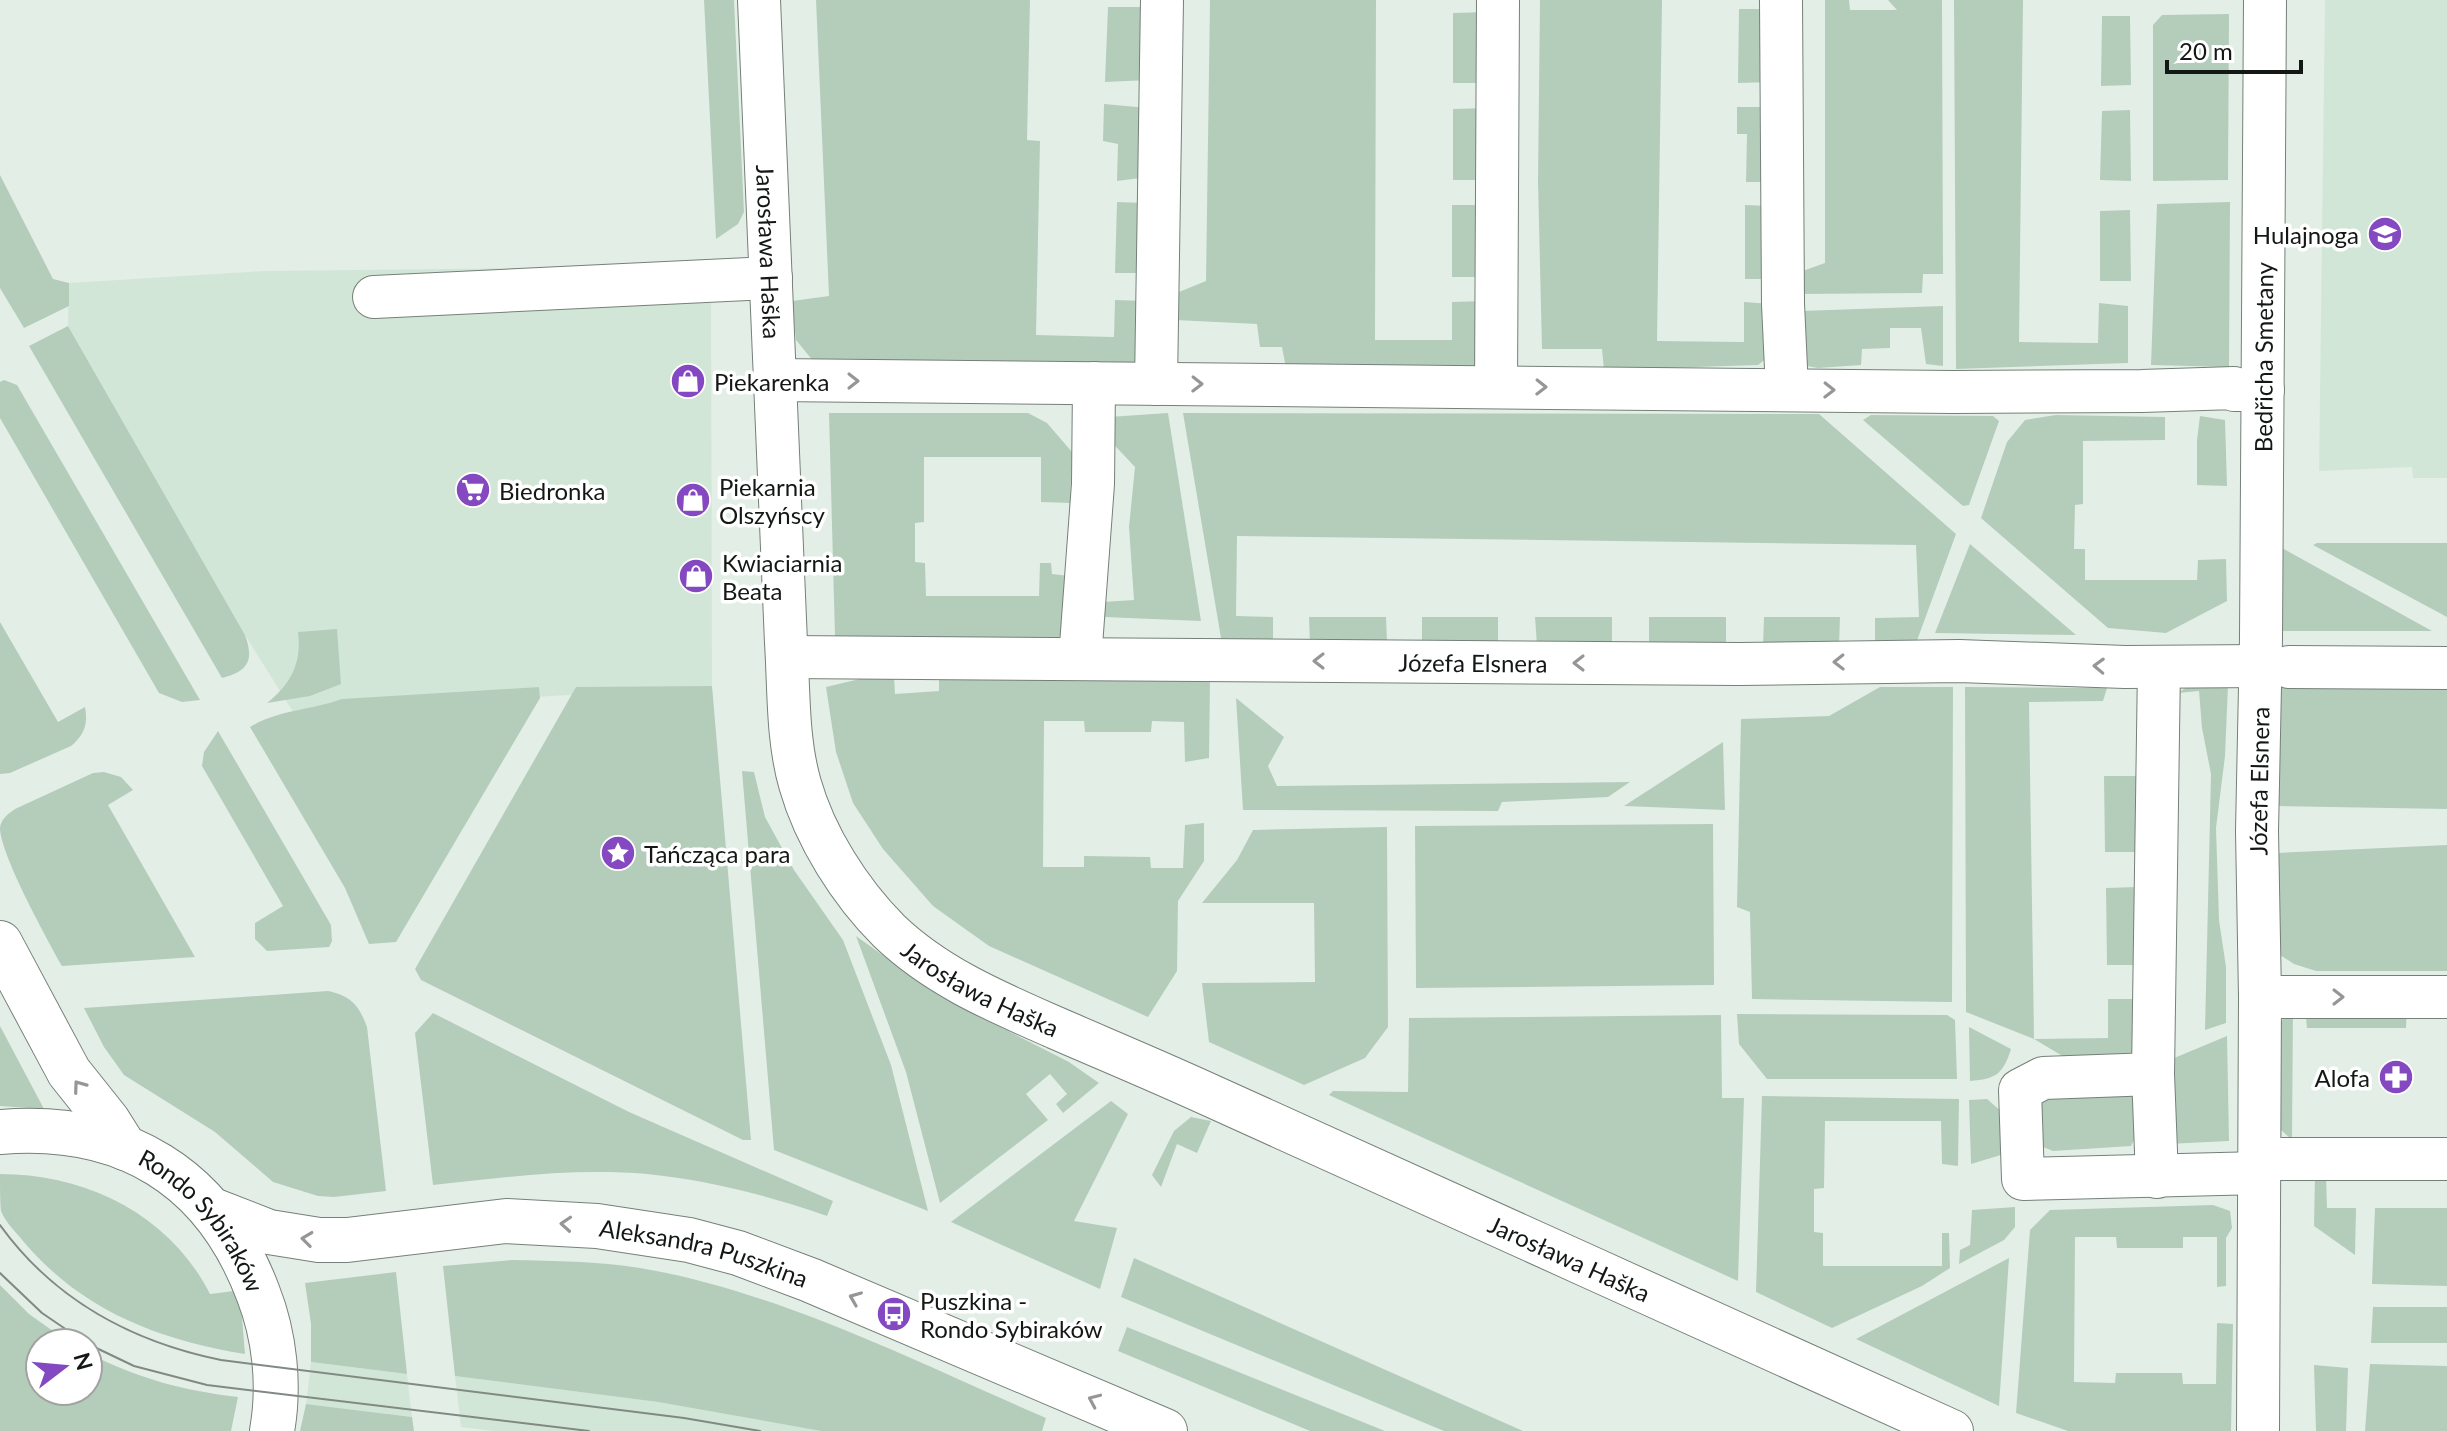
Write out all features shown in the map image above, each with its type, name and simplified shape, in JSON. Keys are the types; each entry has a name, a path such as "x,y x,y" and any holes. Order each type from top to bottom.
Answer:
{"main road":[{"path":"0,943 69,1072 125,1148"},
{"name":"Rondo Sybiraków","path":"0,1132 52,1132 89,1137 125,1148 172,1173 215,1211 235,1242 264,1309 276,1381 272,1431"},
{"name":"Aleksandra Puszkina","path":"215,1211 269,1232 319,1240 347,1240 506,1221 597,1226 689,1240 738,1253 824,1286 1165,1431"}],"street":[{"name":"Jarosława Haška","path":"759,0 792,739 800,783 813,819 860,898 889,930 953,979 991,999 1171,1077 1952,1431"},
{"path":"1156,384 1162,0"},
{"path":"1496,387 1498,0"},
{"path":"1781,0 1783,304 1787,390"},
{"name":"Bedřicha Smetany","path":"2265,0 2263,390 2275,666"},
{"path":"374,297 771,278"},
{"path":"775,380 1787,390 2263,390"},
{"path":"1080,659 1093,484 1094,383"},
{"name":"Józefa Elsnera","path":"787,657 1739,664 1959,661 2159,667 2447,668"},
{"name":"Józefa Elsnera","path":"2258,1431 2260,997 2257,831 2275,666"},
{"path":"2157,1177 2153,1074 2159,667"},
{"path":"2260,997 2447,997"},
{"path":"2153,1074 2043,1078 2020,1090 2023,1179 2157,1177 2260,1166 2447,1159"}],"shaded area":[{"path":"704,0 734,0 744,212 738,224 716,239"},
{"path":"816,0 1030,0 1027,140 1040,141 1036,335 1114,337 1115,300 1148,301 1147,360 1131,371 814,362 796,340 792,301 829,296"},
{"path":"1210,0 1376,0 1375,340 1452,340 1452,302 1485,301 1476,369 1286,368 1282,347 1260,347 1257,324 1175,320 1174,294 1206,281"},
{"path":"1540,0 1662,0 1657,341 1744,342 1744,302 1771,304 1773,353 1758,365 1604,370 1602,349 1542,349 1538,182"},
{"path":"1825,0 1849,0 1850,10 1897,10 1888,0 1942,0 1943,274 1923,274 1922,293 1799,294 1800,272 1825,263"},
{"path":"1954,0 2023,0 2019,342 2098,343 2099,303 2128,306 2128,363 1956,369"},
{"name":"Hulajnoga","path":"2325,0 2447,0 2447,478 2413,478 2412,467 2319,471"},
{"path":"1108,7 1148,7 1149,80 1105,82"},
{"path":"1739,9 1771,9 1772,82 1738,83"},
{"path":"1487,12 1485,83 1453,83 1453,13"},
{"path":"2229,14 2228,180 2153,181 2153,25 2162,15"},
{"path":"2102,16 2130,16 2131,85 2101,86"},
{"path":"1104,104 1148,108 1148,177 1117,181 1118,144 1103,141"},
{"path":"1737,107 1772,107 1772,182 1746,182 1747,134 1737,134"},
{"path":"1485,108 1485,180 1453,180 1453,109"},
{"path":"2130,110 2131,181 2100,180 2102,111"},
{"path":"0,175 53,279 69,283 69,306 24,328 0,288"},
{"path":"1117,202 1146,203 1147,273 1115,273"},
{"path":"2230,202 2229,367 2151,365 2157,204"},
{"path":"1452,205 1484,205 1486,277 1452,277"},
{"path":"1745,205 1771,206 1771,279 1745,279"},
{"path":"2130,210 2131,281 2100,281 2100,211"},
{"path":"711,266 712,686 293,712 245,635 68,326 69,283 264,271"},
{"path":"1943,306 1943,366 1926,364 1921,328 1890,328 1890,348 1862,349 1861,365 1818,368 1801,365 1801,311"},
{"path":"68,326 245,635 249,658 238,672 222,678 29,346"},
{"path":"4,380 17,385 200,700 182,702 159,693 0,418 0,382"},
{"path":"829,413 1028,413 1047,423 1072,452 1070,503 1041,502 1041,457 924,457 924,522 915,523 915,562 925,563 926,596 1039,596 1040,563 1051,563 1052,574 1070,576 1063,635 1045,643 835,637"},
{"path":"1168,413 1201,621 1104,617 1103,602 1134,600 1129,527 1135,467 1103,433 1109,417"},
{"path":"1183,413 1819,414 1956,534 1915,646 1875,645 1875,618 1919,617 1916,545 1237,536 1236,616 1273,617 1273,642 1222,644"},
{"path":"1871,415 1993,416 1999,421 1969,505 1963,506 1863,420"},
{"path":"2056,415 2165,417 2165,440 2083,441 2083,504 2075,505 2074,549 2085,549 2085,580 2197,580 2198,560 2226,559 2227,601 2166,633 2108,628 1981,518 2007,442 2025,420"},
{"path":"2200,416 2225,420 2227,486 2197,485"},
{"path":"2447,543 2447,617 2313,545"},
{"path":"1970,544 2076,635 1935,633"},
{"path":"2282,548 2432,631 2278,631"},
{"path":"1309,617 1386,617 1387,643 1310,645"},
{"path":"1422,617 1498,617 1498,644 1422,644"},
{"path":"1535,617 1612,617 1612,645 1537,646"},
{"path":"1649,617 1726,617 1726,645 1649,648"},
{"path":"1764,617 1840,617 1839,646 1763,646"},
{"path":"0,622 58,722 85,707 86,719 80,737 71,746 10,773 0,774"},
{"path":"337,629 341,684 310,696 267,703 283,688 293,672 298,654 298,632"},
{"path":"894,676 895,694 939,691 939,676 1210,681 1209,758 1185,762 1184,722 1152,721 1151,732 1085,732 1084,721 1044,721 1043,867 1084,867 1084,856 1150,857 1151,868 1183,868 1185,825 1204,823 1204,861 1178,901 1177,971 1148,1017 989,946 933,906 883,849 853,803 836,752 826,687 868,677"},
{"path":"2447,680 2447,809 2276,806 2279,684"},
{"path":"2196,681 2228,685 2225,756 2216,828 2219,920 2226,967 2226,1023 2205,1030 2211,774 2199,691 2178,693"},
{"path":"712,686 751,1140 743,1140 421,980 415,969 576,687"},
{"path":"539,687 540,698 396,942 369,944 345,888 250,727 272,717 342,699"},
{"path":"1880,687 1953,687 1952,1002 1752,999 1750,912 1737,907 1741,719 1829,716"},
{"path":"1965,687 2107,688 2103,701 2029,702 2034,1039 1966,1012"},
{"path":"1236,698 1284,737 1268,766 1277,786 1630,782 1608,797 1502,802 1498,811 1243,810"},
{"path":"218,731 331,925 332,941 329,947 267,951 255,939 255,923 283,906 202,766 204,752"},
{"path":"1723,742 1725,810 1624,806"},
{"path":"742,771 754,772 765,817 794,870 843,940 891,1065 928,1211 774,1150"},
{"path":"104,772 121,777 133,790 108,805 195,957 62,966 25,897 2,840 0,828 3,819 15,809 93,773"},
{"path":"2104,776 2138,776 2139,852 2105,852"},
{"path":"1713,824 1714,985 1416,988 1415,826"},
{"path":"1387,827 1388,1027 1365,1058 1304,1085 1209,1042 1202,983 1315,982 1314,903 1202,903 1237,860 1253,830"},
{"path":"2447,845 2447,971 2316,971 2294,964 2280,955 2277,853"},
{"path":"2137,887 2138,965 2107,965 2106,888"},
{"path":"856,936 940,996 1069,1062 1099,1083 1063,1113 1056,1104 1067,1094 1050,1074 1026,1094 1048,1120 940,1203 906,1072"},
{"path":"328,991 353,1003 367,1027 386,1191 318,1196 273,1182 215,1132 124,1075 104,1047 84,1008"},
{"path":"2108,999 2138,999 2132,1055 2076,1064 2034,1039 2108,1038"},
{"path":"2305,1007 2407,1007 2406,1028 2307,1028"},
{"path":"2293,1008 2292,1140 2277,1123 2277,1026"},
{"path":"433,1013 629,1112 833,1201 827,1216 738,1190 647,1174 566,1173 433,1185 415,1033"},
{"path":"1737,1014 1947,1015 1955,1020 1957,1079 1767,1079 1739,1044"},
{"path":"1721,1015 1722,1098 1744,1098 1738,1281 1329,1095 1333,1091 1408,1092 1409,1018"},
{"path":"0,1026 44,1109 0,1106"},
{"path":"1969,1027 2011,1049 2001,1070 1992,1077 1970,1081"},
{"path":"2227,1036 2229,1141 2168,1144 2167,1061"},
{"path":"2049,1093 2133,1096 2140,1129 2131,1146 2053,1151 2038,1145 2033,1102"},
{"path":"1762,1096 1959,1099 1958,1166 1942,1164 1941,1121 1825,1121 1824,1188 1814,1189 1814,1232 1823,1233 1823,1266 1942,1266 1942,1233 1949,1233 1950,1268 1922,1286 1832,1328 1756,1292"},
{"path":"1987,1099 2002,1112 2004,1154 1971,1164 1969,1100"},
{"path":"1111,1101 1128,1114 1074,1221 1117,1228 1100,1289 951,1222"},
{"path":"1191,1117 1211,1121 1197,1153 1177,1144 1161,1187 1152,1175 1174,1131"},
{"path":"0,1174 32,1176 94,1191 123,1204 149,1221 173,1242 210,1294 234,1291 241,1306 245,1354 152,1330 123,1318 70,1286 46,1265 5,1219 1,1211"},
{"path":"2315,1174 2326,1174 2327,1208 2356,1208 2355,1255 2314,1226"},
{"path":"2213,1205 2230,1211 2232,1228 2226,1238 2226,1286 2217,1287 2217,1237 2183,1237 2183,1248 2117,1248 2116,1237 2075,1237 2074,1382 2115,1383 2116,1373 2182,1373 2183,1384 2216,1384 2217,1323 2233,1324 2231,1431 2068,1431 2016,1413 2030,1230 2050,1210"},
{"path":"2015,1207 2015,1227 2004,1240 1959,1264 1960,1250 1970,1245 1972,1210"},
{"path":"2375,1208 2447,1208 2447,1286 2372,1284"},
{"path":"1134,1258 1523,1431 1444,1431 1121,1297"},
{"path":"2009,1258 1999,1406 1856,1339"},
{"path":"512,1260 640,1268 744,1293 898,1352 1046,1418 1042,1431 821,1431 658,1402 455,1376 443,1266"},
{"path":"396,1272 407,1374 311,1362 311,1324 305,1283"},
{"path":"0,1285 29,1314 47,1327 24,1327 24,1407 104,1407 104,1361 161,1382 238,1397 231,1431 0,1431"},
{"path":"2373,1307 2447,1307 2447,1343 2371,1343"},
{"path":"1127,1327 1385,1431 1310,1431 1118,1351"},
{"path":"311,1362 407,1374 412,1417 306,1404"},
{"path":"2370,1364 2447,1366 2447,1431 2365,1431"},
{"path":"2314,1365 2348,1368 2346,1431 2316,1431"},
{"path":"455,1376 658,1402 821,1431 493,1431 461,1427"},
{"path":"306,1404 412,1417 414,1431 300,1431"}],"tram line":[{"path":"0,1225 21,1252 70,1296 127,1329 188,1352 221,1360 684,1418 760,1431"},
{"path":"0,1273 42,1313 63,1327"},
{"path":"104,1352 134,1366 207,1385 589,1431"}],"place":[{"name":"Hulajnoga","path":"2385,234"},
{"name":"Piekarenka","path":"688,381"},
{"name":"Biedronka","path":"473,490"},
{"name":"Piekarnia Olszyńscy","path":"693,500"},
{"name":"Kwiaciarnia Beata","path":"696,576"},
{"name":"Tańcząca para","path":"618,853"},
{"name":"Alofa","path":"2396,1077"},
{"name":"Puszkina - Rondo Sybiraków","path":"894,1314"}]}
